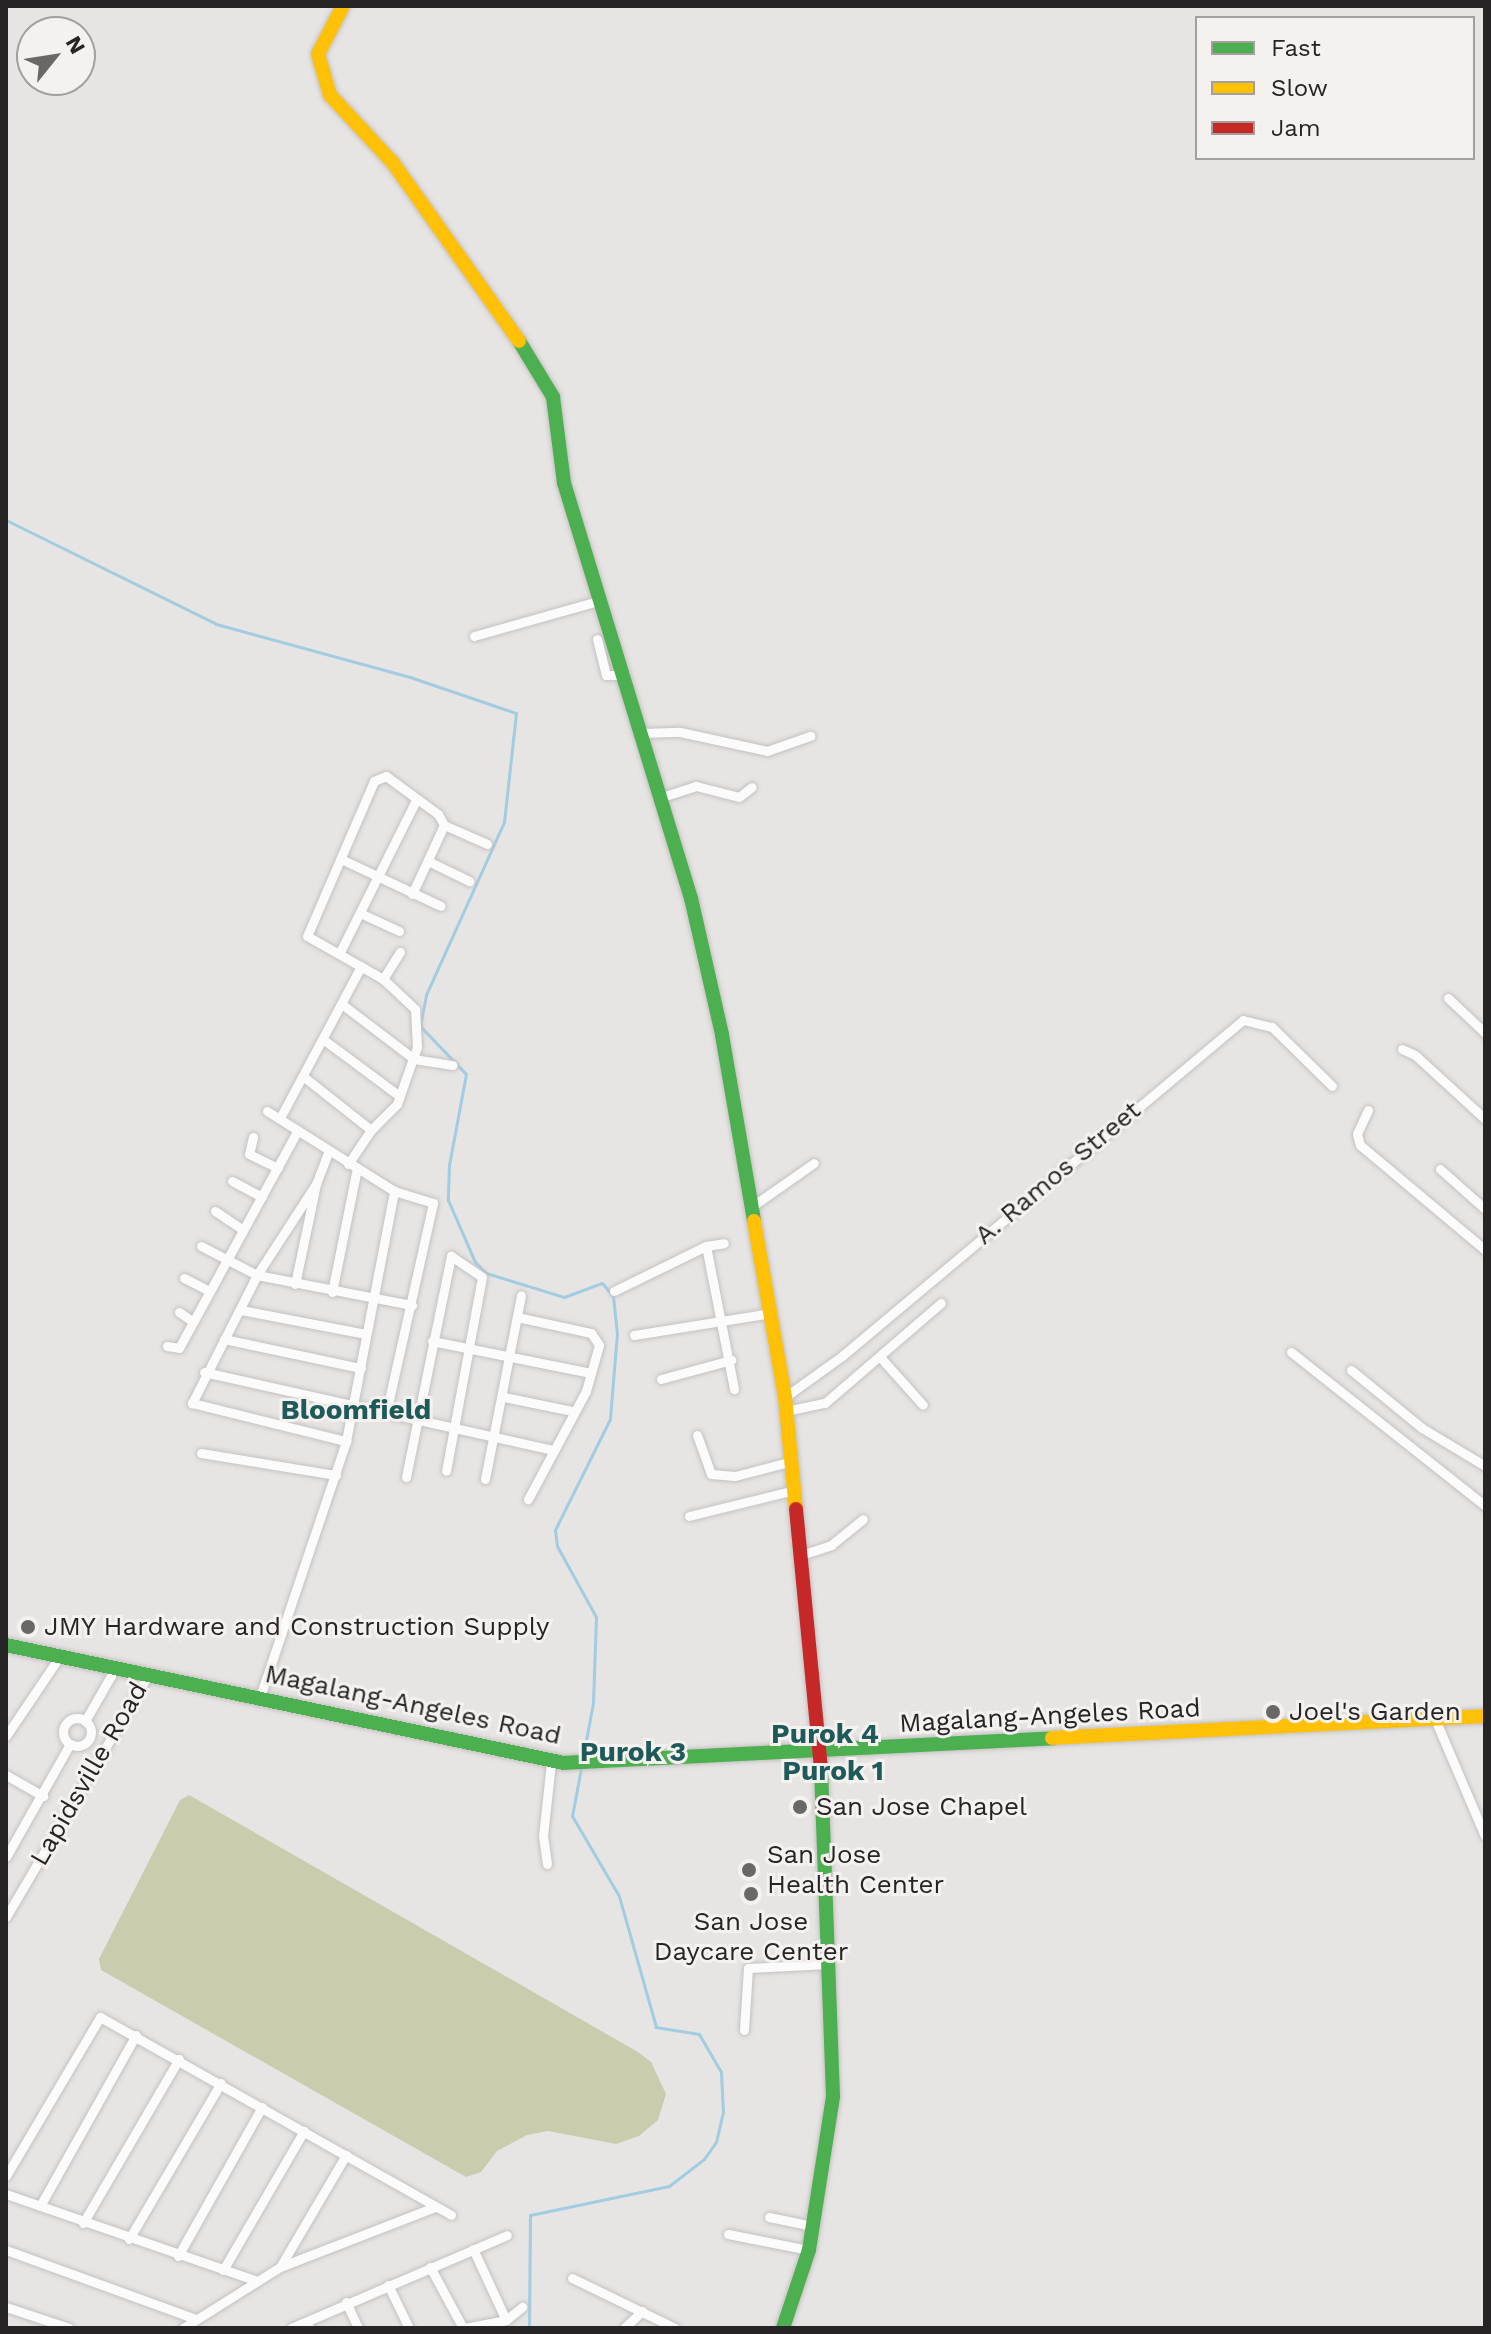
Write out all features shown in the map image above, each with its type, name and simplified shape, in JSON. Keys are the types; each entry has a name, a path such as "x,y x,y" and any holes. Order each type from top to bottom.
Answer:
{"street":[{"path":"343,6 318,54 321,77 330,95 393,163 546,380 564,483 662,797 712,985 754,1205 786,1404 820,1751 833,2096 809,2250 783,2328"},
{"path":"474,636 601,600"},
{"path":"597,639 606,675 625,675"},
{"path":"642,733 680,732 767,751 810,736"},
{"path":"332,1292 353,1166 371,1130 394,1109 414,1059 415,1009 383,979 307,936 379,776 386,776 438,814 444,825 487,844"},
{"path":"662,797 696,786 739,797 752,787"},
{"path":"340,952 416,800"},
{"path":"412,894 444,825"},
{"path":"341,859 441,906"},
{"path":"428,861 469,881"},
{"path":"360,913 399,931"},
{"path":"383,979 400,952"},
{"path":"280,1118 343,1005 361,966"},
{"path":"1448,998 1485,1033"},
{"path":"343,1005 414,1059 453,1065"},
{"name":"A. Ramos Street","path":"786,1404 1243,1020 1272,1027 1332,1086"},
{"path":"324,1040 398,1095"},
{"path":"1402,1049 1415,1055 1485,1119"},
{"path":"304,1077 371,1130"},
{"path":"1368,1110 1357,1134 1360,1145 1485,1250"},
{"path":"267,1111 394,1191 433,1203 386,1414"},
{"path":"167,1346 179,1348 298,1130"},
{"path":"253,1137 249,1154 278,1168"},
{"path":"295,1284 316,1184 329,1150"},
{"path":"754,1205 814,1163"},
{"path":"1440,1169 1485,1209"},
{"path":"232,1181 262,1197"},
{"path":"316,1184 257,1275 192,1398 195,1406 346,1441"},
{"path":"260,1697 346,1441 394,1191"},
{"path":"215,1211 242,1229"},
{"path":"614,1291 706,1246 724,1243"},
{"path":"201,1246 257,1275 332,1292 412,1305"},
{"path":"706,1246 720,1322 731,1360 734,1389"},
{"path":"406,1477 451,1256 482,1277 472,1350 446,1471"},
{"path":"184,1278 209,1291"},
{"path":"485,1479 504,1397 521,1295"},
{"path":"786,1404 825,1403 941,1303"},
{"path":"241,1310 366,1334"},
{"path":"179,1312 192,1321"},
{"path":"634,1335 771,1313"},
{"path":"517,1317 591,1333 599,1345 591,1373 528,1499"},
{"path":"224,1339 361,1368"},
{"path":"432,1341 591,1373"},
{"path":"1291,1352 1485,1506"},
{"path":"880,1357 923,1405"},
{"path":"661,1379 731,1360"},
{"path":"1351,1370 1422,1428 1485,1466"},
{"path":"204,1372 552,1450"},
{"path":"504,1397 572,1411"},
{"path":"697,1435 711,1474 735,1476 792,1461"},
{"path":"201,1453 336,1475"},
{"path":"689,1516 795,1490"},
{"path":"801,1555 831,1545 863,1519"},
{"name":"Magalang-Angeles Road","path":"9,1650 149,1673 551,1762 575,1764 1485,1716"},
{"path":"6,1736 60,1656"},
{"path":"70,1744 79,1746 90,1737 85,1721 116,1667"},
{"name":"Lapidsville Road","path":"6,1917 149,1673"},
{"path":"6,1857 70,1744 64,1727 71,1719 85,1721"},
{"path":"1435,1719 1485,1836"},
{"path":"547,1864 543,1836 551,1762"},
{"path":"6,1775 43,1796"},
{"path":"744,2030 748,1968 829,1964"},
{"path":"6,2176 96,2020 107,2018 451,2215"},
{"path":"40,2206 136,2035"},
{"path":"83,2223 179,2059"},
{"path":"129,2239 221,2083"},
{"path":"178,2256 262,2107"},
{"path":"223,2270 304,2131"},
{"path":"280,2267 346,2155"},
{"path":"6,2194 257,2281"},
{"path":"183,2328 280,2267 435,2207"},
{"path":"769,2217 813,2226"},
{"path":"728,2234 809,2250"},
{"path":"291,2328 306,2326 346,2302 507,2235"},
{"path":"473,2249 506,2320"},
{"path":"6,2250 196,2319"},
{"path":"430,2267 464,2328 506,2320 522,2307"},
{"path":"572,2278 675,2328"},
{"path":"388,2285 409,2328"},
{"path":"346,2302 358,2328"},
{"path":"6,2307 69,2328"},
{"path":"624,2328 642,2311"},
{"path":"34,2328 39,2318"}],"green space":[{"path":"189,1795 638,2052 651,2062 666,2094 658,2120 639,2136 616,2144 548,2131 527,2135 497,2151 481,2172 466,2177 101,1970 99,1959 180,1800"}],"waterway":[{"path":"6,520 216,624 410,677 516,713 504,822 426,995 420,1026 466,1074 449,1165 448,1200 475,1262 486,1273 564,1297 602,1283 613,1296 617,1333 610,1419 555,1530 557,1546 596,1617 593,1703 583,1756"},
{"path":"529,2328 530,2215 669,2186 704,2159 716,2142 723,2112 721,2072 699,2034 656,2027 619,1896 572,1816 581,1768"}],"traffic: fast":[{"path":"519,341 553,397 564,483 691,898 722,1035 754,1221"},
{"path":"6,1645 564,1763 1052,1738"},
{"path":"783,2328 809,2250 833,2096 821,1769"}],"traffic: slow":[{"path":"343,6 318,54 330,95 393,163 519,341"},
{"path":"754,1221 785,1397 796,1509"},
{"path":"1052,1738 1485,1716"}],"traffic: jam":[{"path":"796,1509 821,1769"}],"place":[{"name":"JMY Hardware and Construction Supply","path":"28,1627"},
{"name":"Joel's Garden","path":"1273,1712"},
{"name":"San Jose Chapel","path":"800,1807"},
{"name":"San Jose Health Center","path":"749,1870"},
{"name":"San Jose Daycare Center","path":"751,1894"}],"district":[{"name":"Bloomfield","path":"356,1410"},
{"name":"Purok 4","path":"825,1734"},
{"name":"Purok 3","path":"633,1752"},
{"name":"Purok 1","path":"833,1771"}]}
